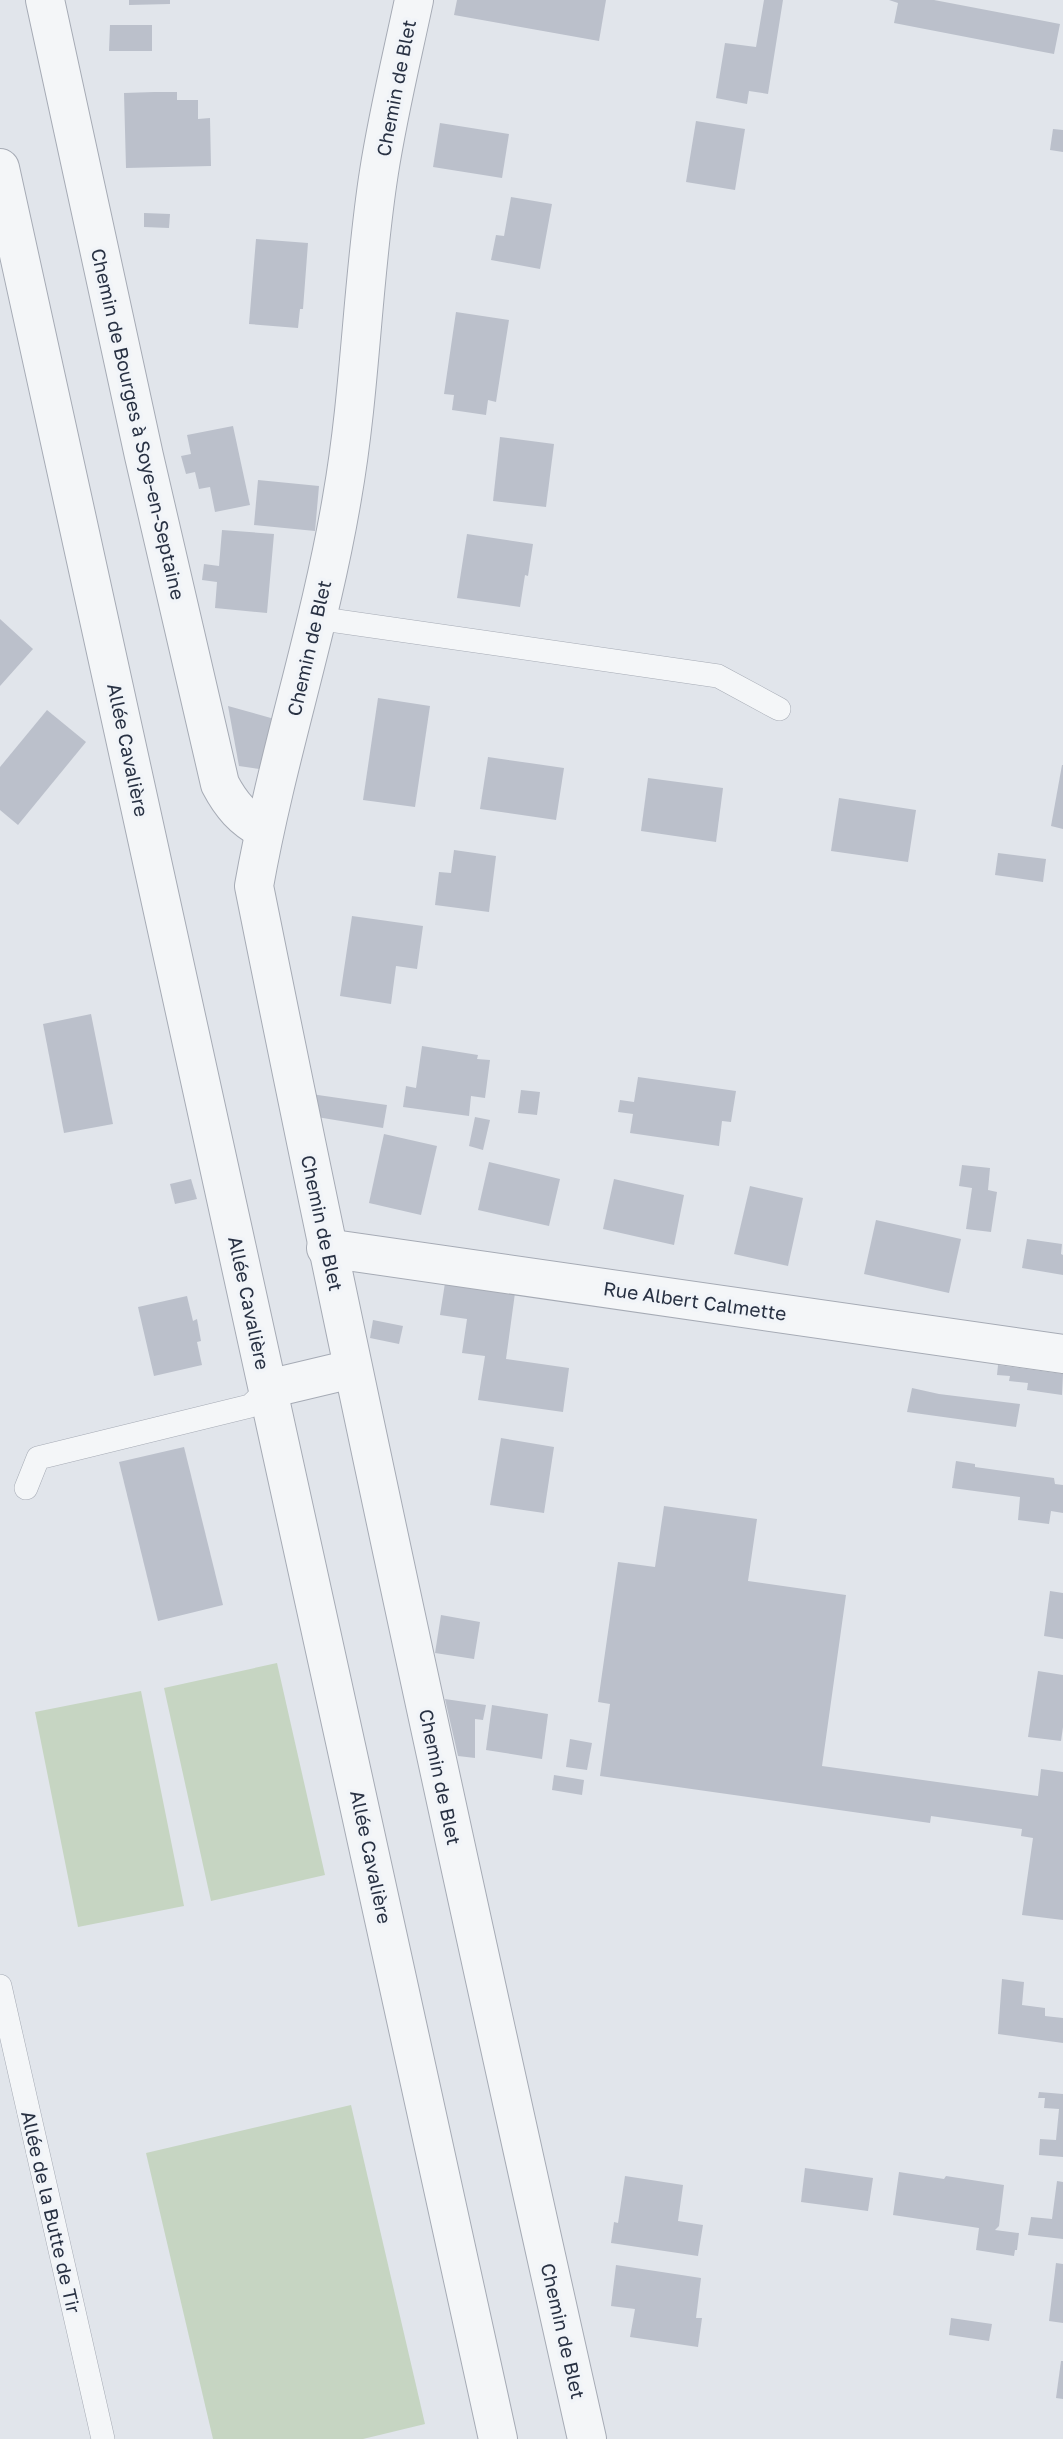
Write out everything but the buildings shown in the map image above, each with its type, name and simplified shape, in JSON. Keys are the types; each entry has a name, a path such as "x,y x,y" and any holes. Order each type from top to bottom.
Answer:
{"street":[{"name":"Chemin de Bourges à Soye-en-Septaine","path":"45,0 144,456 220,784 230,803 249,822 264,830"},
{"name":"Chemin de Blet","path":"414,0 379,172 346,472 316,618 280,774 264,830 254,886 326,1248 501,2058 587,2439"},
{"name":"Allée Cavalière","path":"0,168 498,2439"},
{"name":"Rue Albert Calmette","path":"326,1248 1063,1354"},
{"path":"268,1389 352,1369"}],"lane":[{"path":"316,618 718,676 779,709"},
{"path":"26,1488 38,1458 250,1406 268,1389"},
{"name":"Allée de la Butte de Tir","path":"0,1986 103,2439"}],"green space":[{"path":"277,1663 325,1875 211,1901 164,1688"},
{"path":"141,1691 184,1906 78,1927 35,1712"},
{"path":"351,2105 425,2424 363,2439 213,2439 146,2153"}]}
